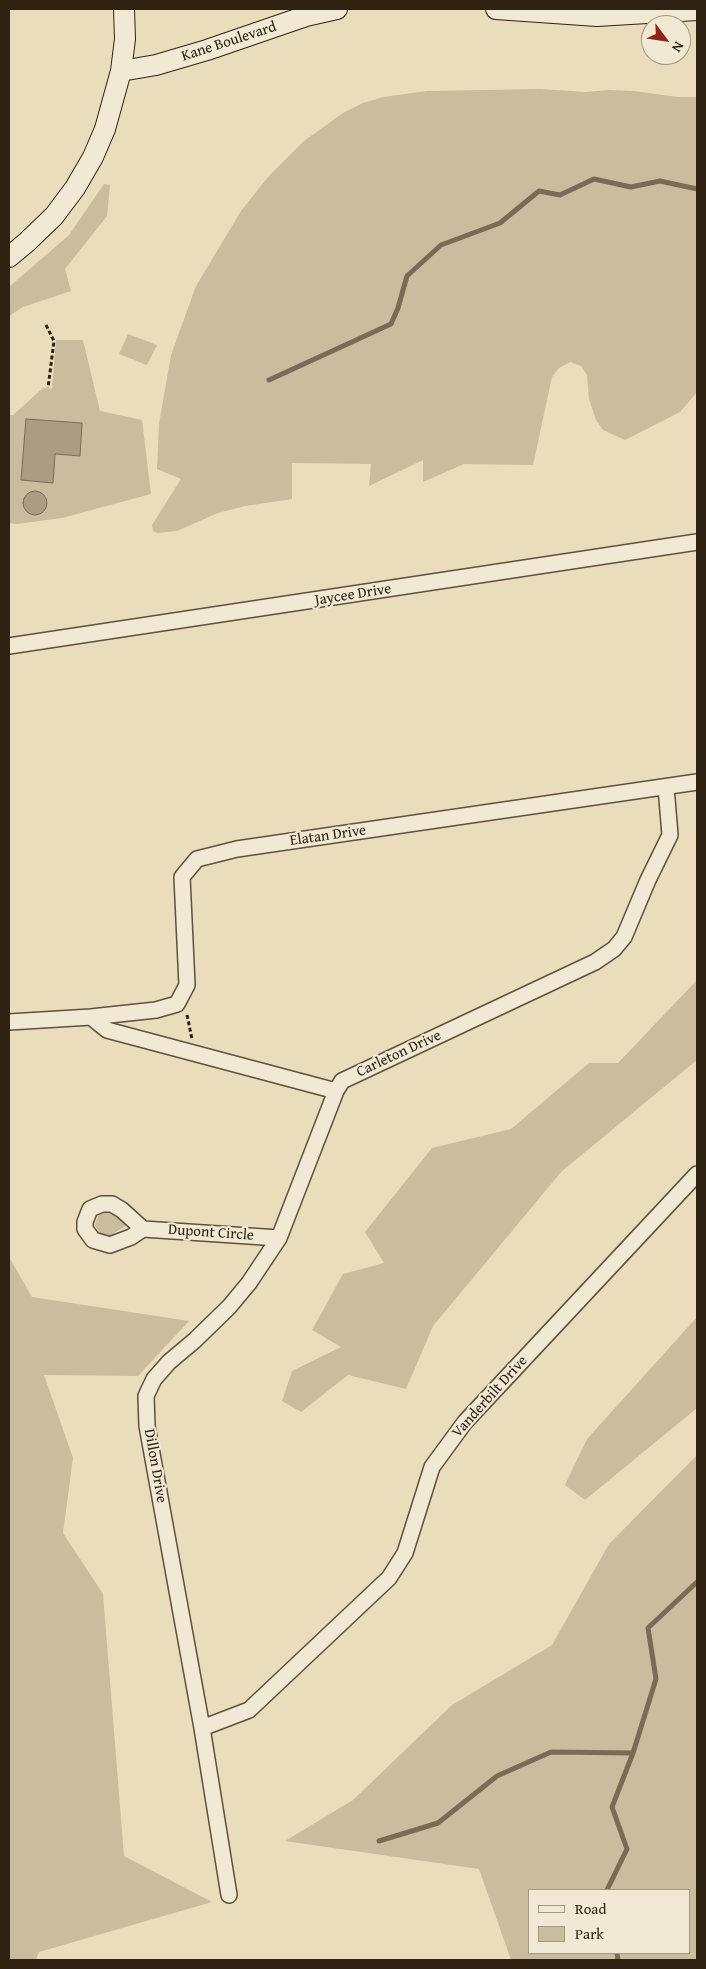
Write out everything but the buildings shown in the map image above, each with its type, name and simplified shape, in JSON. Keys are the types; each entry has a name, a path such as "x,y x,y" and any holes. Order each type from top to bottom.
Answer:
{"street":[{"path":"9,257 54,216 93,157 105,129 121,71 125,39 124,9"},
{"name":"Kane Boulevard","path":"121,71 156,65 306,16 336,9"},
{"path":"496,9 597,16 697,10"},
{"name":"Jaycee Drive","path":"9,646 697,542"},
{"name":"Elatan Drive","path":"90,1017 156,1010 177,1004 187,985 182,878 197,860 236,849 697,782"},
{"name":"Carleton Drive","path":"336,1091 342,1081 595,962 614,949 624,937 670,834 666,787"},
{"path":"9,1022 90,1017 107,1030 336,1091"},
{"name":"Dillon Drive","path":"229,1895 202,1728 148,1426 146,1396 154,1379 169,1362 230,1307 249,1283 279,1238 336,1091"},
{"name":"Vanderbilt Drive","path":"202,1728 249,1710 389,1578 405,1554 432,1468 465,1422 697,1174"},
{"name":"Dupont Circle","path":"143,1229 279,1238"}],"path":[{"path":"46,325 54,341 48,388"},
{"path":"187,1015 192,1043"}],"green space":[{"path":"540,89 586,92 609,90 634,91 678,97 697,97 697,392 680,412 625,440 603,430 596,420 589,399 587,375 581,366 570,362 559,368 552,377 533,465 464,464 423,482 423,460 369,486 371,464 292,463 292,499 245,506 218,513 177,531 158,533 153,531 152,525 181,479 157,469 159,424 171,355 196,286 241,211 268,177 304,141 343,113 363,103 383,97 427,91"},
{"path":"104,184 110,185 107,216 65,269 71,291 23,307 9,316 9,287 69,235"},
{"path":"128,334 157,345 147,365 119,354"},
{"path":"56,340 83,340 100,411 142,420 151,494 62,518 17,524 9,523 9,415 13,415 43,388 52,389"},
{"path":"697,980 697,1060 562,1171 433,1326 406,1389 348,1375 301,1412 282,1401 292,1371 341,1347 312,1330 343,1274 384,1263 365,1232 432,1148 511,1129 589,1063 618,1063"},
{"path":"107,1211 115,1214 126,1226 108,1236 98,1232 95,1225 98,1216"},
{"path":"9,1257 32,1297 189,1321 138,1376 44,1375 73,1458 63,1533 103,1594 124,1856 212,1902 39,1952 36,1960 9,1960"},
{"path":"697,1317 697,1408 585,1500 565,1485 587,1439"},
{"path":"697,1455 697,1960 511,1960 479,1869 285,1841 353,1800 452,1705 552,1645 609,1544"}],"shaded area":[{"path":"26,419 82,423 80,456 55,454 53,483 21,480"},
{"path":"30,491 40,491 47,498 47,508 40,515 30,515 23,508 23,498"}],"waterway":[{"path":"269,380 391,324 398,308 407,276 441,245 500,223 539,191 560,195 594,179 631,187 660,181 697,189"},
{"path":"607,1889 627,1849 612,1807 633,1753 656,1679 648,1628 697,1582"},
{"path":"379,1841 438,1823 497,1776 551,1752 633,1753"},
{"path":"617,1954 618,1960"}]}
